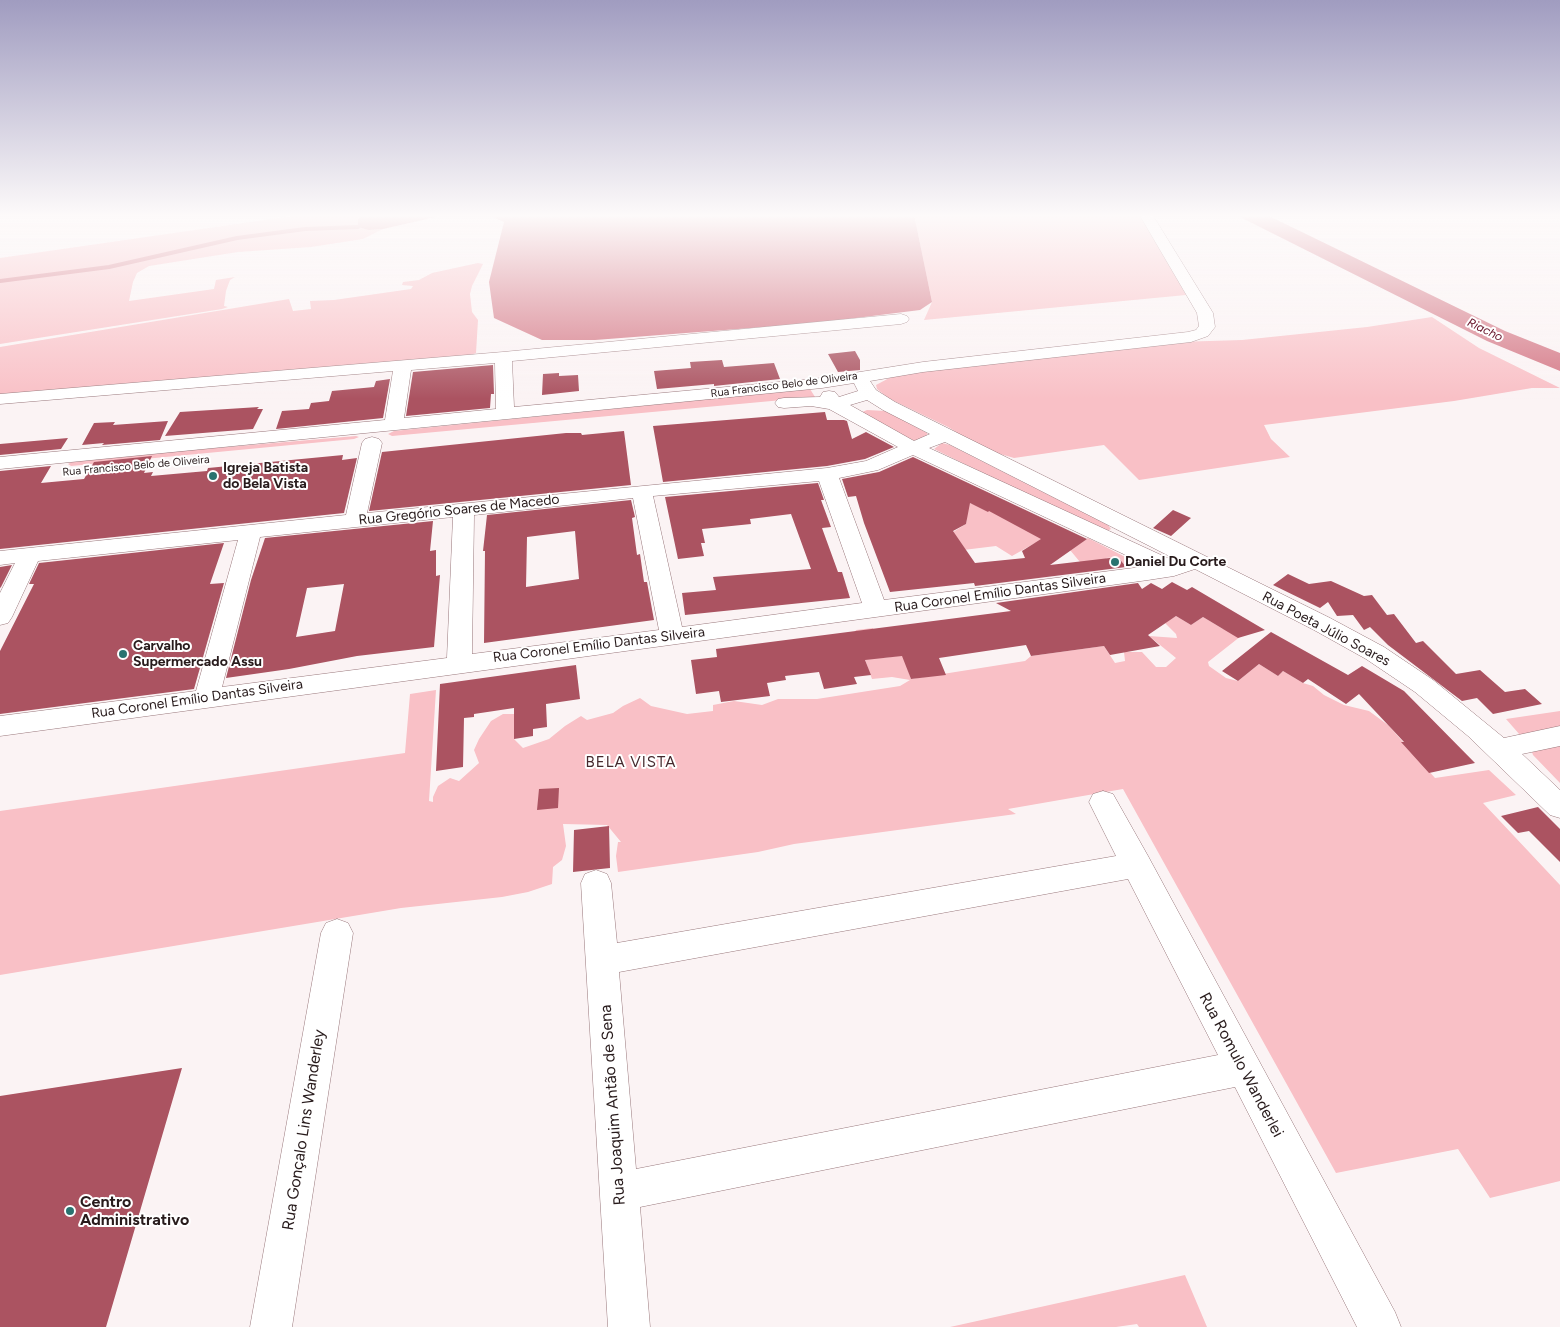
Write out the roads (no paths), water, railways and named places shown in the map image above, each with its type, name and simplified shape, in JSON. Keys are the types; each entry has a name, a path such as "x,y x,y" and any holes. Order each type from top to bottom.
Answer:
{"street":[{"name":"Rua Francisco Belo de Oliveira","path":"3,470 376,435 811,401 834,404 863,386 923,367 1191,337 1202,333 1207,327 1205,313 1184,276"},
{"path":"0,399 503,357 901,318"},
{"path":"503,357 505,414"},
{"path":"355,521 376,435 403,364"},
{"name":"Rua Francisco Belo de Oliveira","path":"376,435 505,414 822,383 863,386"},
{"path":"822,383 834,404"},
{"name":"Rua Poeta Júlio Soares","path":"863,386 944,435 1197,561 1375,653 1424,686 1500,749 1560,807"},
{"name":"Rua Poeta Júlio Soares","path":"834,404 915,449 1171,569 1224,575"},
{"path":"915,449 944,435"},
{"name":"Rua Gregório Soares de Macedo","path":"0,558 642,491 827,474 871,466 915,449"},
{"path":"827,474 876,610"},
{"path":"642,491 672,636"},
{"path":"459,663 464,510"},
{"path":"206,697 251,532"},
{"path":"0,617 30,554"},
{"name":"Rua Coronel Emílio Dantas Silveira","path":"0,726 459,663 876,610 1171,569 1197,561"},
{"path":"1500,749 1560,736"},
{"name":"Rua Romulo Wanderlei","path":"1103,802 1380,1327"},
{"path":"602,960 1137,864"},
{"name":"Rua Joaquim Antão de Sena","path":"596,884 620,1192 628,1327"},
{"name":"Rua Gonçalo Lins Wanderley","path":"271,1327 337,933"},
{"path":"620,1192 1243,1068"}],"waterway":[{"path":"0,281 39,276"},
{"name":"Riacho","path":"1374,276 1496,336 1560,363"}],"place":[{"name":"Igreja Batista do Bela Vista","path":"213,476"},
{"name":"Daniel Du Corte","path":"1115,562"},
{"name":"Carvalho Supermercado Assu","path":"123,654"},
{"name":"Centro Administrativo","path":"70,1211"}],"district":[{"name":"BELA VISTA","path":"631,763"}]}
